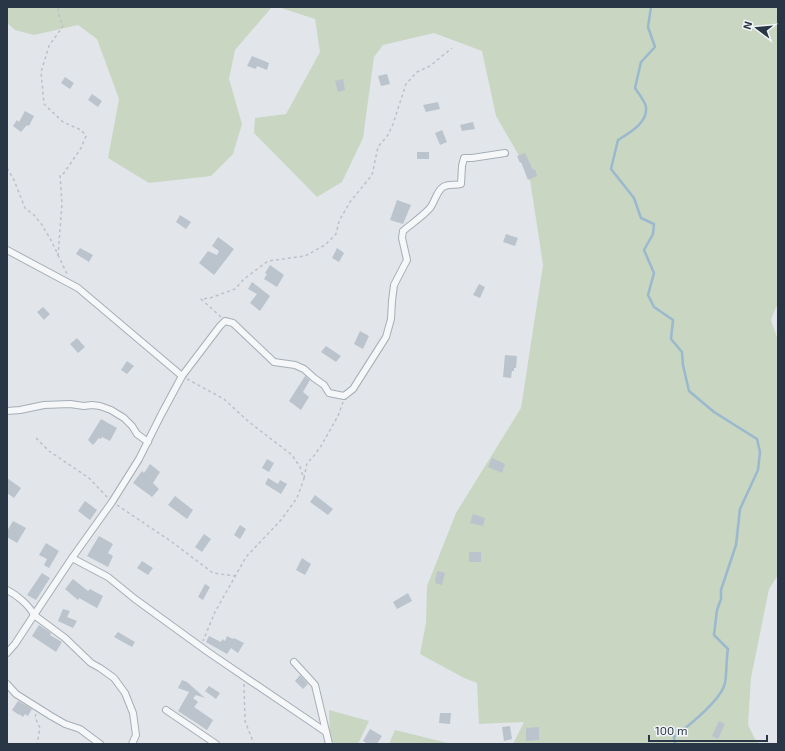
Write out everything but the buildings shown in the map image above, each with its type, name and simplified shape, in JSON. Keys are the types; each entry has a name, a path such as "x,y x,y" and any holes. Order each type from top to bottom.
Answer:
{"street":[{"path":"7,653 15,644 72,558 112,502 139,459 182,376 220,326 225,321 233,323 274,362 304,369 324,385 329,393 344,396 349,394 380,348 387,333 391,320 394,285 407,260 402,238 403,231 429,209 441,188 452,184 457,186 461,184 464,158 505,152"},
{"path":"7,250 78,288 182,376"},
{"path":"7,411 44,405 70,404 100,406 111,410 124,418 137,434 148,442"},
{"path":"72,558 108,577 135,599 200,646 326,732"},
{"path":"7,590 14,594 32,610 34,615 65,638 91,663 114,678 126,693 133,713 136,735 132,744"},
{"path":"294,662 315,685 329,744"},
{"path":"7,684 16,694 65,724 80,728 100,744"},
{"path":"166,710 216,744"}],"path":[{"path":"58,7 63,26 49,46 41,72 44,104 63,122 81,130 86,136 82,148 64,174 60,175 62,204 61,234 58,256"},
{"path":"225,321 201,299 210,298 235,288 244,279 268,261 305,256 325,245 336,234 339,221 350,202 372,175 378,147 388,135 394,124 406,84 417,72 430,66 452,48"},
{"path":"7,168 14,180 25,208 34,215 42,225 51,240 68,278"},
{"path":"182,376 224,399 249,422 292,455 300,467 304,479"},
{"path":"200,646 216,612 246,556 281,520 297,498 304,479 307,463 313,458 338,416 342,408 344,396"},
{"path":"36,438 49,452 89,478 112,502 172,542 213,573 235,576"},
{"path":"244,676 245,721 254,744"},
{"path":"37,744 40,728 35,717 38,708"}],"green space":[{"path":"7,7 272,7 235,50 229,79 242,124 233,154 211,176 149,183 108,158 119,99 97,39 78,25 34,35 15,30 7,23"},
{"path":"278,7 778,7 778,305 771,320 778,340 778,575 769,589 751,678 748,725 755,739 760,744 513,744 524,722 479,724 477,683 464,678 420,654 426,623 427,586 456,513 521,408 543,265 529,173 496,116 482,51 434,33 383,45 374,57 363,138 342,182 317,197 254,133 255,118 286,114 320,52 315,19"},
{"path":"329,710 369,721 358,744 336,744 330,740"},
{"path":"395,730 452,744 389,744"}],"waterway":[{"path":"651,7 648,27 655,47 641,62 635,88 643,100 646,107 646,113 641,123 637,127 618,140 611,169 634,198 641,218 654,224 653,234 644,250 654,273 648,295 654,307 673,320 671,339 682,352 683,365 689,391 714,412 757,439 760,452 758,470 740,509 736,545 721,590 721,599 717,610 714,635 728,649 725,683 718,697 695,720 674,737 675,744"}]}
